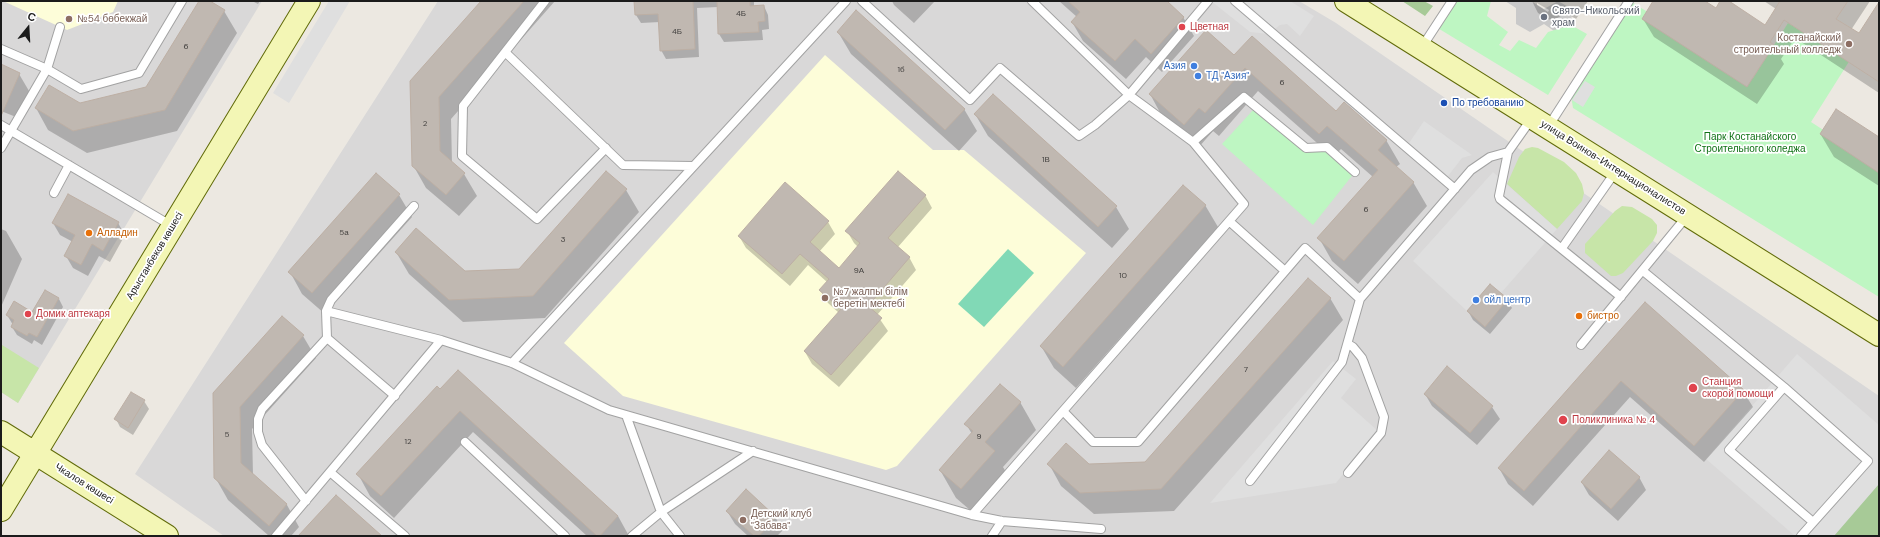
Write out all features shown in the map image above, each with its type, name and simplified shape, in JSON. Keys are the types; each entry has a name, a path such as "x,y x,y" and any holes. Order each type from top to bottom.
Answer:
{"street":[{"name":"Арыстанбеков көшесі","path":"1,510 309,1"},
{"name":"улица Воинов-Интернационалистов","path":"1346,1 1422,47 1540,123 1879,335"},
{"name":"Чкалов көшесі","path":"1,432 167,536"}],"lane":[{"path":"1,49 47,69 81,89 139,73 182,1"},
{"path":"545,1 506,53 463,106 462,156 537,219 606,148"},
{"path":"512,363 846,1"},
{"path":"862,1 970,100 1000,68 1079,136 1129,95 1208,1"},
{"path":"972,515 1244,204 1193,142 1129,95 1032,1"},
{"path":"1236,1 1455,189"},
{"path":"1422,47 1452,1"},
{"path":"1250,481 1342,362 1360,299 1471,170 1490,157 1508,152 1540,123 1629,1"},
{"path":"1,148 10,130 47,69 60,27"},
{"path":"506,53 623,165 693,166"},
{"path":"1193,142 1244,96 1306,148 1327,147 1356,172"},
{"path":"1,125 173,226"},
{"path":"1508,152 1499,196 1500,199 1621,297"},
{"path":"54,193 69,165"},
{"path":"1562,248 1617,171"},
{"path":"306,501 262,445 258,432 258,419 262,409 327,338 326,311 331,300 414,206"},
{"path":"1581,344 1688,215"},
{"path":"1229,222 1285,271"},
{"path":"1063,411 1093,442 1138,442 1305,248 1360,299"},
{"path":"1643,271 1784,387 1868,461 1801,536"},
{"path":"326,311 442,340 512,363 609,410 972,515 1002,521 1101,529"},
{"path":"327,338 395,396"},
{"path":"276,536 442,340"},
{"path":"1348,344 1353,347 1362,358 1384,417 1381,433 1348,472"},
{"path":"1784,387 1729,450 1813,522"},
{"path":"626,415 661,512 680,536"},
{"path":"465,442 565,536"},
{"path":"632,536 661,512 753,452"},
{"path":"330,472 405,536"},
{"path":"992,536 1002,521"}],"shaded area":[{"path":"1,1 262,1 18,403 1,392"},
{"name":"№54 бөбекжай","path":"3,1 118,1 113,12 67,30"},
{"path":"329,1 350,1 289,103 273,93"},
{"path":"438,1 1299,1 1336,23 1879,396 1879,536 224,536 135,474"},
{"path":"1211,1 1290,1 1314,16 1300,36 1287,24 1280,25 1269,34 1250,32"},
{"path":"1402,1 1424,1 1433,6 1425,16"},
{"name":"Свято-Никольский храм","path":"1505,1 1531,1 1544,9 1558,1 1572,9 1571,25 1557,33 1544,24 1530,32 1516,24 1516,8"},
{"name":"№7 жалпы білім беретін мектебі","path":"825,55 933,150 964,150 1086,253 897,466 886,470 623,396 564,343"},
{"path":"1585,81 1595,87 1583,107 1572,100"},
{"path":"1424,121 1472,155 1462,158 1448,176 1409,143"},
{"path":"1493,172 1557,229 1501,293 1490,284 1467,311 1413,261"},
{"path":"1797,354 1879,425 1879,484 1834,536 1795,536 1706,459"},
{"path":"1333,361 1356,379 1341,398 1378,431 1336,483 1210,503"},
{"path":"1879,480 1879,536 1821,536"}],"green space":[{"path":"1452,1 1491,1 1487,16 1508,32 1499,45 1510,51 1519,40 1536,48 1548,32 1571,25 1587,34 1548,95 1436,27"},
{"name":"Парк Костанайского Строительного коледжа","path":"1630,1 1753,78 1788,23 1850,60 1811,122 1879,166 1879,297 1573,108 1571,96"},
{"path":"1254,109 1304,151 1326,151 1355,172 1313,225 1222,144"},
{"path":"1532,147 1538,148 1564,162 1576,173 1582,184 1584,193 1582,201 1557,229 1507,184 1519,157 1525,149"},
{"path":"1622,206 1632,207 1652,219 1657,225 1657,233 1653,241 1623,273 1616,276 1611,276 1585,253 1585,244 1615,211"},
{"path":"1008,249 1034,273 984,327 958,304"},
{"path":"2,345 39,368 18,403 1,392"}],"building":[{"path":"199,1 210,1 225,10 165,110 73,131 35,108 49,85 80,103 146,87"},
{"path":"481,1 524,1 439,97 440,151 465,173 446,195 412,166 410,81"},
{"path":"634,1 693,1 695,49 660,51 658,14 635,15"},
{"path":"717,1 750,1 750,6 764,5 765,21 758,22 759,32 718,34"},
{"path":"1068,1 1167,1 1184,17 1151,54 1135,39 1115,61 1071,22 1080,12"},
{"path":"1653,1 1705,1 1716,8 1720,1 1729,1 1765,25 1780,1 1848,1 1836,19 1859,33 1879,2 1879,82 1784,20 1770,42 1774,45 1747,87 1642,19"},
{"path":"856,10 965,109 945,130 837,32"},
{"path":"1206,30 1234,55 1252,36 1336,111 1344,102 1387,140 1378,150 1414,182 1344,261 1317,238 1378,170 1327,126 1319,134 1245,68 1205,113 1199,108 1184,125 1149,94"},
{"path":"1,64 20,73 1,116"},
{"path":"993,94 1117,206 1098,227 974,114"},
{"path":"1836,109 1879,137 1879,173 1820,134"},
{"path":"606,171 627,189 533,296 449,300 395,252 416,228 465,271 519,269"},
{"path":"898,171 926,195 888,238 910,257 868,306 882,318 831,375 804,351 841,309 819,290 829,279 800,254 782,274 738,236 785,182 829,221 810,242 839,268 860,243 845,231"},
{"path":"376,173 400,194 312,293 288,272"},
{"path":"1183,185 1206,205 1063,367 1040,346"},
{"path":"68,194 119,222 103,251 92,244 81,265 64,256 75,235 52,223"},
{"path":"1308,278 1331,298 1161,489 1080,493 1047,464 1066,443 1089,464 1145,462"},
{"path":"1490,284 1508,299 1485,327 1467,311"},
{"name":"Домик аптекаря","path":"45,290 59,298 37,337 29,333 27,336 11,327 14,320 6,315 14,301 32,312"},
{"path":"1645,302 1744,390 1694,446 1621,381 1524,491 1498,468"},
{"path":"282,316 304,335 240,407 241,463 287,504 269,526 214,478 213,393"},
{"path":"1447,366 1493,406 1470,433 1424,394"},
{"path":"458,370 618,516 600,536 597,536 460,411 381,496 356,474 437,386 440,389"},
{"path":"1000,384 1021,402 985,442 995,451 961,489 939,470 973,431 964,424"},
{"path":"131,392 145,400 128,428 114,419"},
{"path":"1609,450 1640,477 1611,509 1581,482"},
{"path":"746,489 776,517 759,536 754,536 726,511"},
{"path":"336,495 382,536 298,536"}],"place":[{"name":"Свято-Никольский храм","path":"1544,17"},
{"name":"№54 бөбекжай","path":"69,19"},
{"name":"Цветная","path":"1182,27"},
{"name":"Костанайский строительный колледж","path":"1849,44"},
{"name":"Азия","path":"1194,66"},
{"name":"ТД \"Азия\"","path":"1198,76"},
{"name":"По требованию","path":"1444,103"},
{"name":"Алладин","path":"89,233"},
{"name":"№7 жалпы білім беретін мектебі","path":"825,298"},
{"name":"ойл центр","path":"1476,300"},
{"name":"Домик аптекаря","path":"28,314"},
{"name":"бистро","path":"1579,316"},
{"name":"Станция скорой помощи","path":"1693,388"},
{"name":"Поликлиника № 4","path":"1563,420"},
{"name":"Детский клуб \"Забава\"","path":"743,520"}]}
